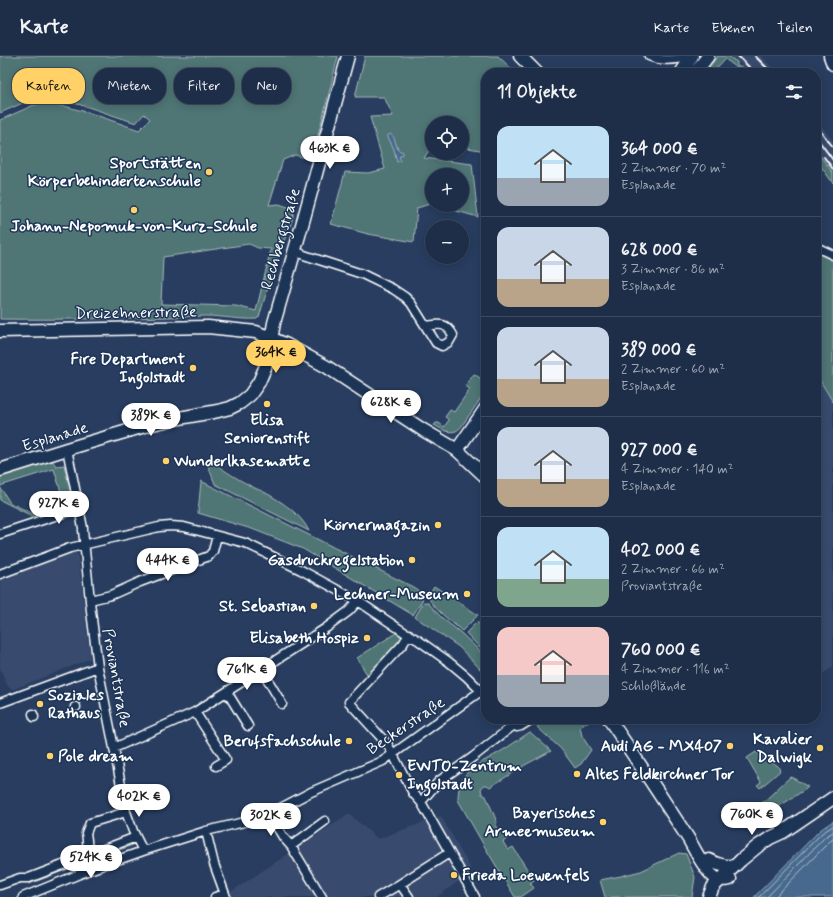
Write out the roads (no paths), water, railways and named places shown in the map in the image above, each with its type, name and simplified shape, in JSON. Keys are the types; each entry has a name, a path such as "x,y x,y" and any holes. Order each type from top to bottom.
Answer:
{"street":[{"name":"Rechbergstraße","path":"272,339 274,323 348,56"},
{"path":"520,56 532,68"},
{"path":"649,56 653,58 671,60 692,56"},
{"path":"685,68 692,56"},
{"path":"699,68 708,56"},
{"path":"830,56 833,64"},
{"path":"821,249 833,255"},
{"path":"295,251 362,274 393,289 408,300 426,326"},
{"name":"Dreizehnerstraße","path":"0,331 208,327 256,332 272,339"},
{"path":"272,339 292,347 327,367 423,430 457,450 481,472"},
{"name":"Esplanade","path":"0,470 148,425 230,408 240,403 250,395 259,382 265,368 272,339"},
{"path":"457,450 481,415"},
{"name":"Proviantstraße","path":"67,449 83,529 91,611 94,668 114,748 126,812 143,851"},
{"path":"0,534 79,508"},
{"path":"0,574 70,548 159,526 184,527 244,543 301,570 358,601 449,662 481,691"},
{"path":"90,600 111,595 140,582 209,556 213,551 217,536"},
{"path":"114,748 195,712 326,628 349,611 358,601"},
{"path":"409,634 403,644 349,702 388,745 413,793 421,802 475,897"},
{"path":"0,702 94,668"},
{"path":"262,670 282,704"},
{"path":"227,692 248,726"},
{"name":"Beckerstraße","path":"23,897 92,868 143,851 206,831 257,819 311,792 383,761 481,696"},
{"path":"195,712 226,760 216,766"},
{"path":"421,802 439,781 473,757 509,724"},
{"path":"513,724 517,727 524,724"},
{"path":"612,724 691,844 708,865 719,872 720,876 716,889"},
{"path":"716,889 734,866 758,846 783,832 833,798"},
{"path":"92,868 88,854 86,833 90,823 126,812"},
{"path":"268,814 293,850 322,897"},
{"path":"293,850 325,820"},
{"path":"206,831 214,864 226,896 214,897"},
{"path":"716,889 772,845 783,832"},
{"path":"0,885 20,878 29,878 88,854 136,837"},
{"path":"378,897 450,853"},
{"path":"708,865 734,866"},
{"path":"400,884 408,897"}],"water":[{"path":"391,134 398,150 403,152 403,155 399,157 401,161 397,162 394,149 388,137 388,135"},
{"path":"833,821 833,897 754,897 820,830"}],"railway":[{"path":"738,56 750,68"},
{"path":"755,56 767,68"},
{"path":"821,131 833,147"},
{"path":"821,144 833,160"},
{"path":"824,157 833,169"}],"place":[{"name":"Sportstätten Körperbehindertenschule","path":"209,172"},
{"name":"Johann-Nepomuk-von-Kurz-Schule","path":"134,210"},
{"name":"Fire Department Ingolstadt","path":"193,368"},
{"name":"Elisa Seniorenstift","path":"267,404"},
{"name":"Wunderlkasematte","path":"166,461"},
{"name":"Körnermagazin","path":"438,525"},
{"name":"Gasdruckregelstation","path":"412,560"},
{"name":"Lechner-Museum","path":"467,594"},
{"name":"St. Sebastian","path":"314,606"},
{"name":"Elisabeth Hospiz","path":"367,638"},
{"name":"Soziales Rathaus","path":"40,704"},
{"name":"Berufsfachschule","path":"349,741"},
{"name":"Audi AG - MX407","path":"730,746"},
{"name":"Kavalier Dalwigk","path":"820,748"},
{"name":"Pole dream","path":"50,756"},
{"name":"Altes Feldkirchner Tor","path":"577,774"},
{"name":"EWTO-Zentrum Ingolstadt","path":"399,775"},
{"name":"Bayerisches Armeemuseum","path":"603,822"},
{"name":"Frieda Loewenfels","path":"454,875"}]}
